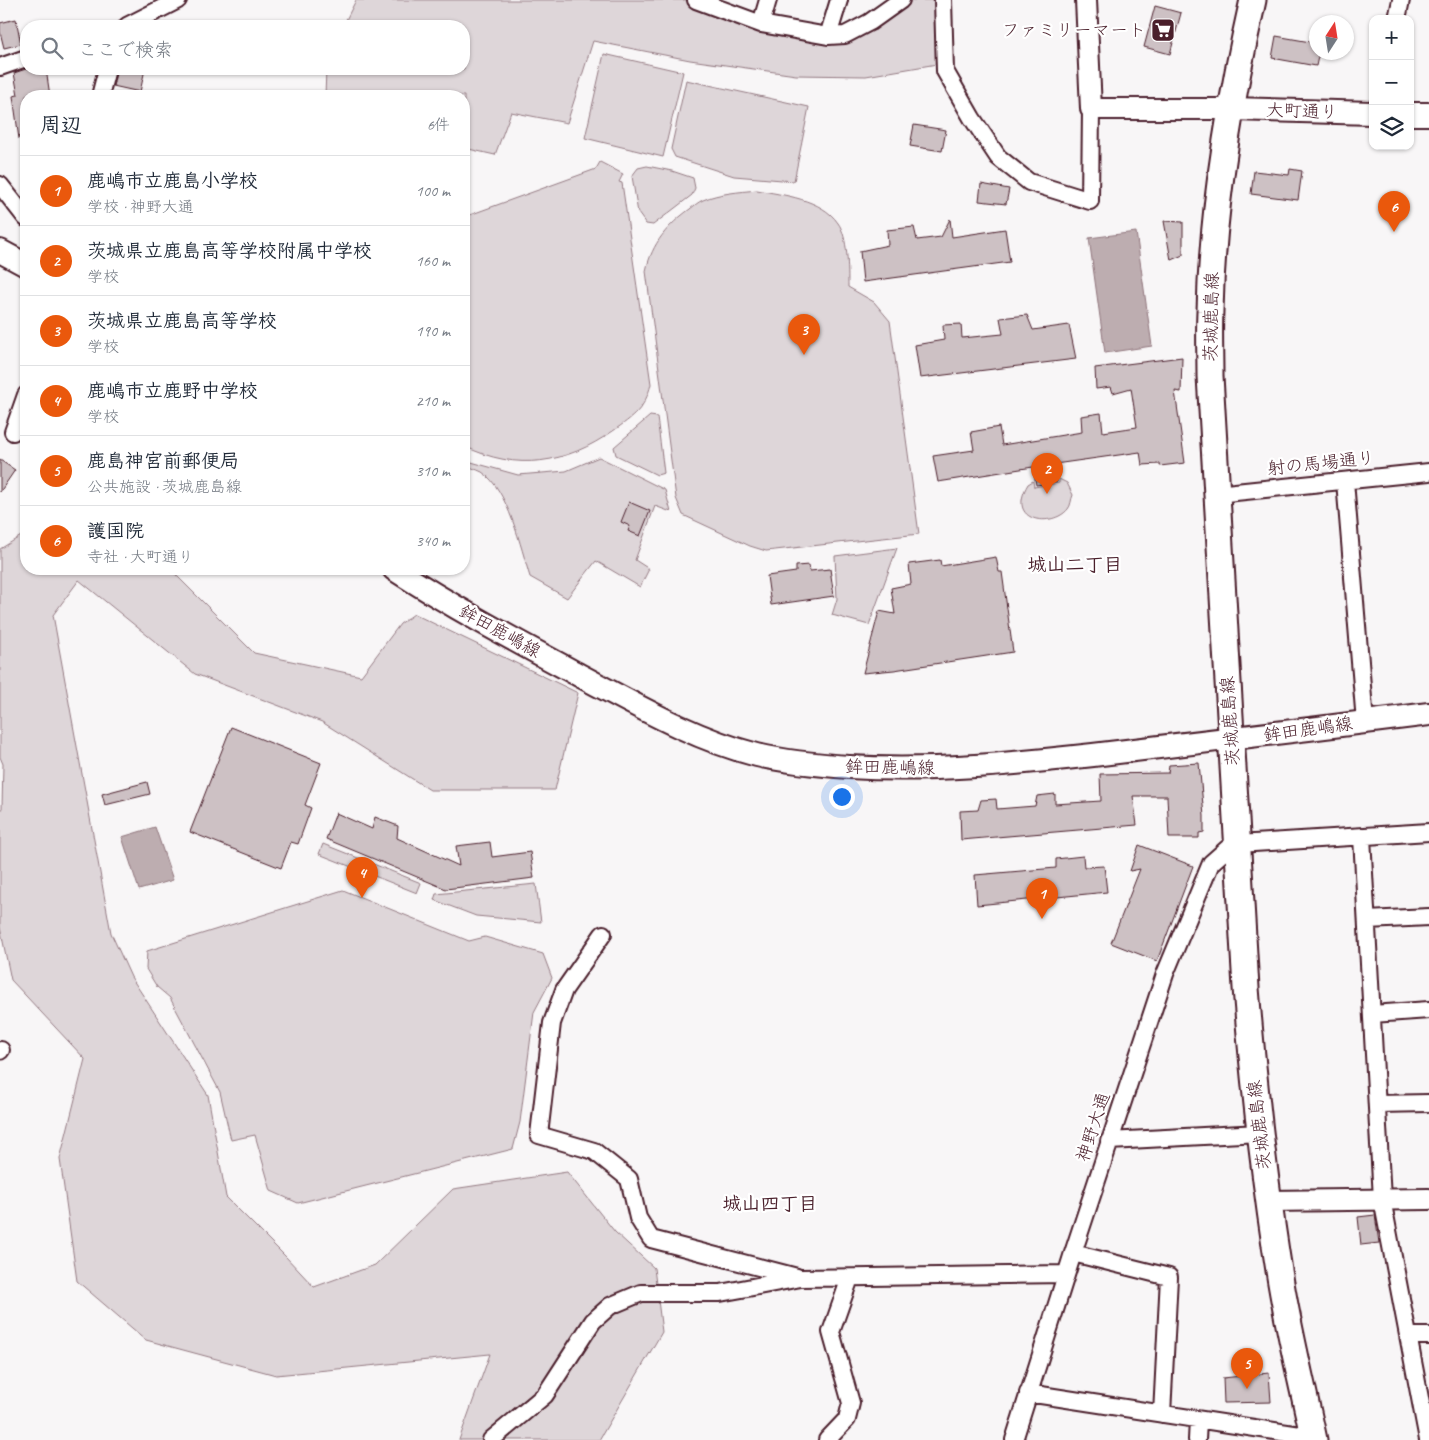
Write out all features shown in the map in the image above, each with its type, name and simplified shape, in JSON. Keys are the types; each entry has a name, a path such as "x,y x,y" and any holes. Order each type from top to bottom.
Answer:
{"main road":[{"name":"茨城鹿島線","path":"1253,0 1231,109 1218,195 1212,258 1210,376 1252,1064 1268,1201 1282,1285 1313,1439"},
{"name":"大町通り","path":"1231,109 1369,113"},
{"path":"1414,114 1429,114"},
{"path":"0,251 20,262"},
{"name":"鉾田鹿嶋線","path":"404,575 472,617 677,726 727,746 758,755 822,765 881,769 996,765 1232,740 1429,714"}],"street":[{"path":"139,20 178,0"},
{"path":"696,0 761,24 828,36 846,35 870,22 901,0"},
{"path":"761,24 768,0"},
{"path":"828,36 839,0"},
{"path":"943,0 944,71 998,157 1029,182 1090,201 1091,109 1086,0"},
{"path":"1398,15 1401,0"},
{"path":"0,67 20,60"},
{"path":"102,90 105,75"},
{"path":"1091,109 1231,109"},
{"path":"0,185 20,210"},
{"path":"13,432 20,412"},
{"name":"射の馬場通り","path":"1216,494 1429,472"},
{"path":"1345,480 1365,722"},
{"path":"1238,844 1429,832"},
{"path":"1362,836 1382,1199 1410,1336 1428,1440"},
{"name":"神野大通","path":"1014,1440 1109,1140 1165,974 1211,863 1219,854 1238,844"},
{"path":"1366,920 1429,917"},
{"path":"603,934 564,990 552,1023 539,1135 594,1151 629,1179 638,1218 651,1239 801,1278"},
{"path":"1372,1014 1429,1010"},
{"path":"1377,1104 1429,1103"},
{"path":"1109,1140 1260,1133"},
{"path":"1268,1201 1429,1199"},
{"path":"1073,1253 1169,1276 1162,1414"},
{"path":"491,1440 545,1395 594,1321 610,1306 641,1293 720,1293 801,1278 1066,1274"},
{"path":"827,1440 847,1419 851,1403 831,1332 850,1278"},
{"path":"1410,1336 1429,1336"},
{"path":"1028,1393 1198,1420 1272,1436 1313,1439"},
{"path":"1197,1440 1198,1420"}],"shaded area":[{"path":"356,0 687,0 807,39 885,19 910,0 938,0 939,6 937,64 866,76 796,75 690,60 593,41 567,123 511,112 495,155 470,149 470,90 325,90 326,75 470,75 470,20 346,20"},
{"path":"604,54 683,72 663,157 585,138"},
{"path":"686,80 809,107 794,181 734,176 675,157 671,149"},
{"path":"600,162 623,174 619,182 622,183 651,384 645,400 632,417 613,431 577,451 559,457 541,461 522,461 503,459 470,448 470,215 596,169"},
{"path":"647,166 693,178 695,188 692,195 653,225 646,224 638,213 632,176 638,168"},
{"path":"757,190 801,199 822,208 831,215 838,223 844,236 847,254 848,287 874,302 890,321 919,534 766,551 750,546 683,515 676,498 646,271 652,252 668,228 698,203 716,196"},
{"path":"1136,232 1152,346 1105,353 1089,238"},
{"path":"650,416 657,417 664,473 657,475 616,455 614,447"},
{"path":"599,457 665,490 671,512 655,506 635,560 649,569 640,587 596,561 567,598 530,577 518,536 506,505 491,480 482,472 470,467 470,462 518,475 566,471"},
{"path":"1059,479 1067,483 1073,495 1068,509 1052,519 1043,520 1027,514 1022,507 1022,497 1028,484 1033,481 1034,487 1059,483"},
{"path":"20,537 20,575 176,575 254,653 361,676 400,624 414,614 578,693 555,790 430,790 322,722 195,674 79,580 53,615 111,933 131,977 208,1095 226,1197 314,1287 375,1265 453,1189 567,1172 615,1232 654,1268 662,1332 599,1440 459,1440 490,1354 276,1375 146,1340 77,1281 60,1159 85,1059 11,980 0,927 0,811 2,808 3,764 0,757 0,549"},
{"path":"897,548 869,625 832,615 837,599 835,556"},
{"path":"155,827 173,880 139,890 122,837"},
{"path":"323,844 421,883 417,893 319,854"},
{"path":"536,884 541,922 476,916 434,900 436,894"},
{"path":"343,890 469,941 485,937 543,954 552,978 534,1012 520,1122 513,1149 298,1203 271,1191 255,1135 231,1140 220,1092 170,998 157,987 146,969 147,951"}],"building":[{"name":"ファミリーマート","path":"1155,6 1181,13 1170,54 1144,47"},
{"path":"16,19 20,44 4,48 0,23"},
{"path":"1276,36 1309,42 1309,60 1317,60 1316,66 1272,58"},
{"path":"20,71 20,75 47,75 49,90 20,90 19,139 13,96 18,95 14,73"},
{"path":"116,75 144,75 140,90 113,86"},
{"path":"914,125 946,130 942,151 910,146"},
{"path":"1290,169 1302,171 1298,200 1251,194 1254,171 1289,175"},
{"path":"981,184 1009,189 1006,204 979,201"},
{"path":"950,219 952,237 1005,229 1010,262 863,282 860,251 888,245 887,230 914,227 917,240 941,237"},
{"path":"1164,221 1183,222 1183,255 1171,260"},
{"path":"1027,315 1033,330 1069,325 1076,359 920,378 915,345 944,340 943,325 961,324 962,338 1003,334 1000,318"},
{"path":"1182,357 1181,392 1175,391 1185,463 1160,466 1160,464 1142,465 1140,452 1055,464 1057,482 1036,485 1033,467 938,482 933,456 974,450 971,432 999,427 1002,445 1082,432 1081,416 1101,413 1103,432 1137,427 1131,388 1113,393 1111,387 1096,389 1095,368"},
{"path":"0,460 15,470 0,492"},
{"path":"629,502 650,511 640,536 628,531 630,526 621,522"},
{"path":"996,557 999,572 1002,572 1013,652 863,673 879,611 895,614 891,588 911,584 909,564 940,560 941,566"},
{"path":"809,565 810,571 830,569 834,596 771,605 767,576 796,572 796,566"},
{"path":"231,727 321,763 305,805 311,808 298,844 291,842 281,868 190,832"},
{"path":"1199,763 1204,832 1199,833 1199,838 1169,838 1167,796 1133,796 1137,825 961,840 960,811 978,810 981,800 996,799 997,809 1035,806 1037,796 1055,794 1055,804 1101,801 1100,774 1168,773 1169,765"},
{"path":"147,782 150,794 105,805 102,794"},
{"path":"336,813 372,829 375,817 398,826 397,838 459,866 456,846 490,842 492,857 530,852 534,878 446,889 326,839"},
{"path":"1139,845 1193,866 1157,961 1111,943 1140,869 1130,871"},
{"path":"1083,856 1084,867 1104,866 1107,892 977,905 975,875 1056,868 1056,859"},
{"path":"1375,1215 1379,1243 1361,1245 1358,1217"},
{"path":"1269,1373 1271,1402 1224,1403 1223,1378"}],"place":[{"name":"ファミリーマート","path":"1163,30"},
{"name":"護国院","path":"1394,232"},
{"name":"茨城県立鹿島高等学校","path":"804,355"},
{"name":"茨城県立鹿島高等学校附属中学校","path":"1047,494"},
{"name":"鹿嶋市立鹿野中学校","path":"362,898"},
{"name":"鹿嶋市立鹿島小学校","path":"1042,919"},
{"name":"鹿島神宮前郵便局","path":"1247,1389"}],"district":[{"name":"城山二丁目","path":"1075,564"},
{"name":"城山四丁目","path":"770,1203"}]}
